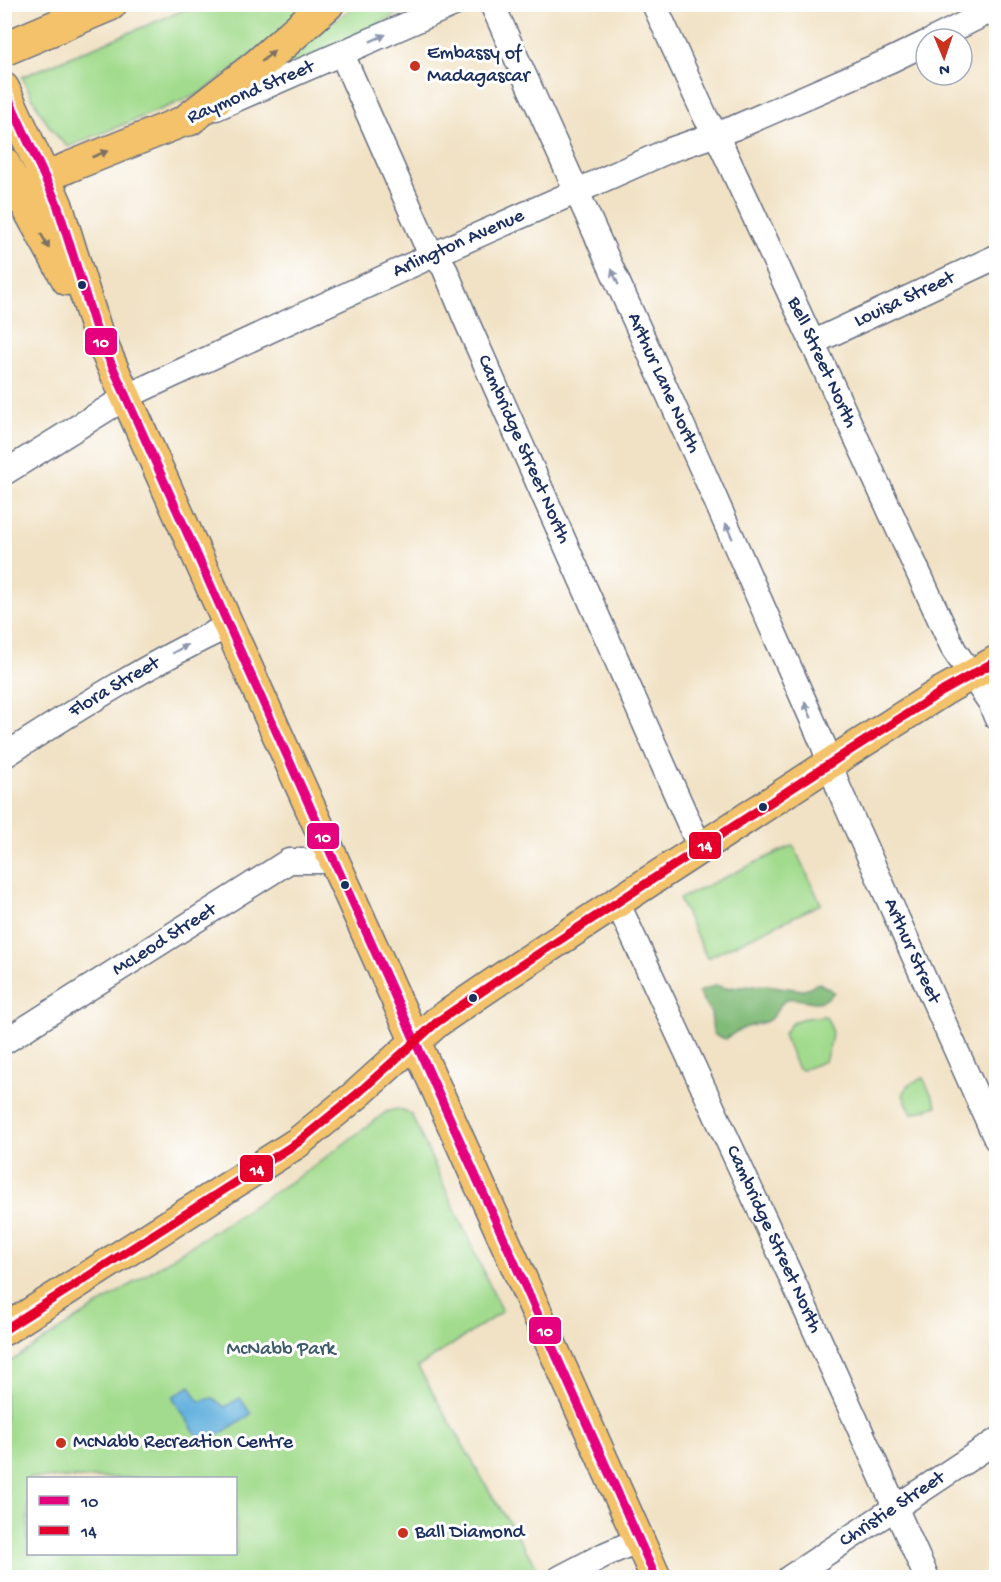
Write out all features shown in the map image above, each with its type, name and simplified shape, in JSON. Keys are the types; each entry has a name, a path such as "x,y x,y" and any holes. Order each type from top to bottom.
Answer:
{"highway":[{"path":"9,47 110,4"},
{"path":"189,119 257,66 327,4"}],"main road":[{"path":"4,87 57,204 97,332 656,1578"},
{"name":"Raymond Street","path":"11,192 189,119"},
{"path":"4,162 11,192 97,332"},
{"path":"4,1330 291,1148 356,1095 437,1022 506,975 830,764 984,668"}],"street":[{"name":"Raymond Street","path":"189,119 454,4"},
{"name":"Arthur Lane North","path":"492,4 698,460 830,764"},
{"name":"Bell Street North","path":"654,4 954,650 984,668 990,702 996,717"},
{"path":"958,27 996,8"},
{"name":"Arlington Avenue","path":"4,472 126,397 433,255 670,150 734,128 914,49"},
{"name":"Cambridge Street North","path":"342,54 424,240 444,267 457,301 700,848"},
{"name":"Louisa Street","path":"812,343 996,257"},
{"name":"Flora Street","path":"4,756 118,684 195,641 228,626"},
{"name":"Arthur Street","path":"830,764 839,789 996,1139"},
{"name":"McLeod Street","path":"4,1042 289,861 333,861"},
{"name":"Cambridge Street North","path":"617,902 792,1279 927,1578"},
{"name":"Christie Street","path":"789,1578 996,1441"},
{"path":"560,1578 639,1540"}],"green space":[{"path":"196,5 316,5 201,93 68,147 60,140 36,105 22,77"},
{"path":"357,5 406,5 399,14 286,69 281,61"},
{"path":"793,845 821,904 707,958 679,899"},
{"path":"819,983 834,992 828,998 816,1002 787,999 769,1020 740,1030 726,1039 716,1036 713,1032 711,1013 698,992 716,985 725,988 766,985 802,990"},
{"path":"825,1016 832,1032 825,1061 802,1070 798,1069 783,1035 796,1021"},
{"path":"923,1078 937,1106 912,1114 903,1095 909,1084"},
{"name":"McNabb Park","path":"397,1109 411,1114 502,1312 418,1367 537,1568 521,1578 5,1578 5,1365 309,1170 386,1112"}],"water":[{"path":"190,1386 199,1401 213,1398 225,1407 240,1398 251,1414 203,1445 172,1397"}],"transit line":[{"name":"10","path":"4,89 57,204 97,332 656,1578"},
{"name":"14","path":"4,1330 297,1143 356,1095 437,1022 506,975 849,751 943,691 996,661"}],"place":[{"name":"Embassy of Madagascar","path":"415,66"},
{"name":"McNabb Recreation Centre","path":"61,1443"},
{"name":"Ball Diamond","path":"403,1533"}]}
